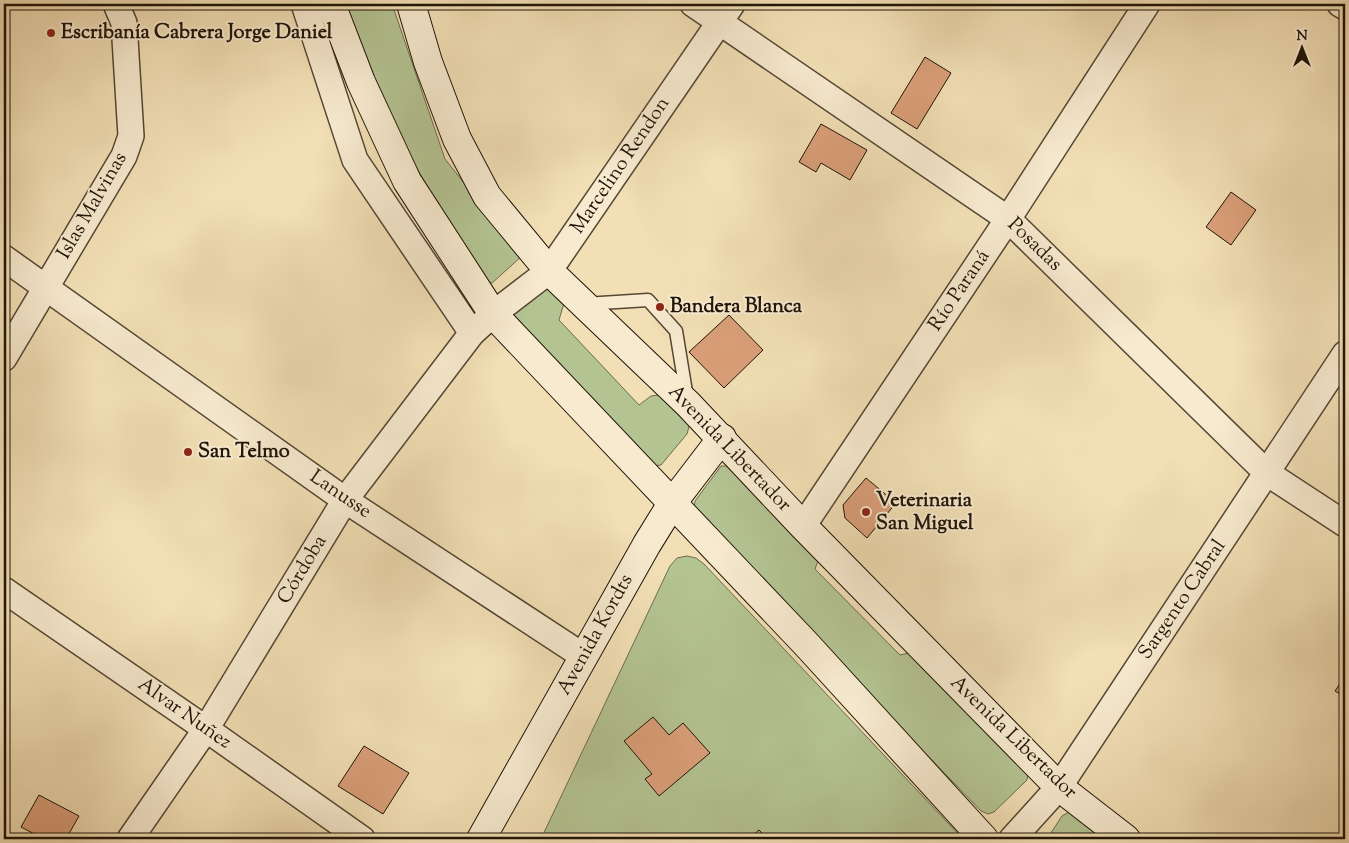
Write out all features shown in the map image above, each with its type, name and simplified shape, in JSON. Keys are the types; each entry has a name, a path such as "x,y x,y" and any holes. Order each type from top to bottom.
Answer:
{"main road":[{"path":"331,4 361,82 407,181 493,314 807,645 984,839"},
{"name":"Avenida Libertador","path":"411,4 428,62 457,139 478,180 487,196 549,271 722,438 803,526 1059,787 1126,839"},
{"name":"Avenida Kordts","path":"481,839 672,502 722,438"}],"street":[{"name":"Islas Malvinas","path":"4,358 124,156 130,136 124,23 116,4"},
{"path":"304,4 355,160 472,333"},
{"name":"Posadas","path":"693,4 726,13 1008,218 1267,473 1345,524"},
{"name":"Río Paraná","path":"803,526 1008,218 1147,4"},
{"path":"1340,4 1345,7"},
{"name":"Marcelino Rendon","path":"493,314 549,271 726,13"},
{"name":"Lanusse","path":"4,258 345,500 583,656"},
{"name":"Córdoba","path":"130,839 206,729 345,500 472,333 493,314"},
{"name":"Sargento Cabral","path":"1012,839 1059,787 1345,354"},
{"name":"Alvar Nuñez","path":"4,590 362,839"}],"lane":[{"path":"582,304 648,300 676,331 688,404"}],"green space":[{"path":"341,4 392,4 445,159 522,256 492,283 488,283 458,245 377,93"},
{"path":"539,282 565,300 559,320 639,405 651,396 659,395 690,423 687,434 661,465 653,466 515,318 511,311"},
{"path":"721,466 728,466 819,558 815,569 900,655 909,653 1028,774 1027,780 994,812 988,814 981,811 696,516 694,509 695,501"},
{"path":"687,556 696,558 704,564 963,839 541,839 670,566 677,558"},
{"path":"1069,812 1078,817 1101,839 1047,839 1062,816"}],"building":[{"path":"925,57 951,73 917,129 891,113"},
{"path":"821,124 867,150 850,180 821,163 816,172 799,162"},
{"path":"1231,192 1256,210 1231,245 1206,227"},
{"path":"729,315 763,350 724,388 689,352"},
{"name":"Veterinaria San Miguel","path":"866,478 896,503 867,538 845,518 843,505"},
{"path":"1345,676 1345,697 1335,691"},
{"path":"653,717 669,735 683,723 710,753 659,796 645,779 652,774 624,741"},
{"path":"364,746 409,773 383,814 338,786"},
{"path":"39,795 79,816 66,839 44,839 21,827"},
{"path":"759,830 768,839 749,839"},
{"path":"1340,832 1345,836 1345,839 1335,839"}],"place":[{"name":"Escribanía Cabrera Jorge Daniel","path":"51,33"},
{"name":"Bandera Blanca","path":"660,307"},
{"name":"San Telmo","path":"188,452"},
{"name":"Veterinaria San Miguel","path":"866,512"}]}
